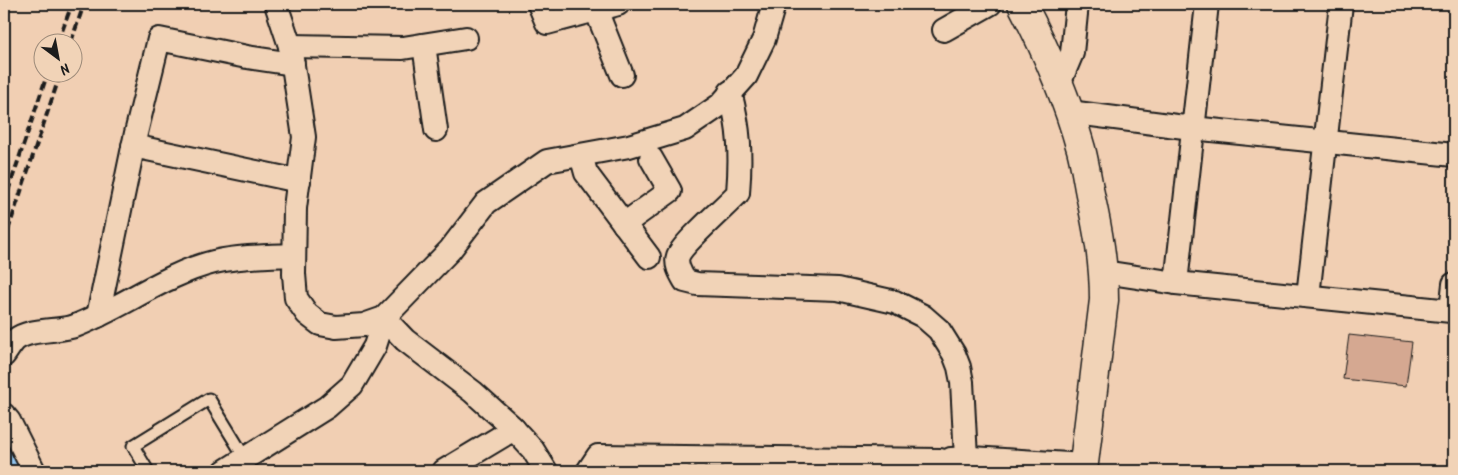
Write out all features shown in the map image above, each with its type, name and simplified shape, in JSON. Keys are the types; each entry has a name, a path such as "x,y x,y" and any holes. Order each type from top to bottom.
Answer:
{"street":[{"path":"276,4 291,55 304,137 295,208 294,255 296,298 307,314 320,324 336,327 364,325 384,318"},
{"path":"539,4 547,24 618,4"},
{"path":"225,471 327,408 352,385 375,346 384,318 450,250 486,203 547,161 629,146 685,128 720,105 746,76 764,39 774,4"},
{"path":"944,30 990,4"},
{"path":"588,471 598,456 940,466 966,458 1084,468 1104,300 1104,272 1081,150 1059,84 1039,36 1022,4"},
{"path":"1059,84 1072,53 1077,4"},
{"path":"1176,283 1206,4"},
{"path":"1308,296 1324,141 1341,4"},
{"path":"596,10 622,75"},
{"path":"98,316 133,146 159,38 247,57 403,48 466,38"},
{"path":"424,45 436,130"},
{"path":"730,92 737,119 741,161 738,193 686,245 678,256 678,269 685,282 696,284 838,288 894,302 923,316 939,330 954,354 959,367 962,382 966,458"},
{"path":"1069,112 1192,128 1454,155"},
{"path":"133,146 299,181"},
{"path":"581,155 586,173 650,257"},
{"path":"624,224 670,191 651,158"},
{"path":"4,356 16,340 33,333 72,326 98,316 181,274 214,262 249,257 294,255"},
{"path":"1104,272 1176,283 1451,311 1454,284"},
{"path":"384,318 405,340 474,392 514,429 533,450 546,471"},
{"path":"4,415 9,421 34,471"},
{"path":"444,471 514,429"}],"lane":[{"path":"148,471 132,446 209,399 246,458"}],"building":[{"path":"1349,335 1412,342 1406,386 1343,379"}],"waterway":[{"path":"4,446 17,471"}],"railway":[{"path":"62,32 72,4"},
{"path":"74,32 84,4"},
{"path":"4,203 45,82"},
{"path":"4,242 58,82"}]}
